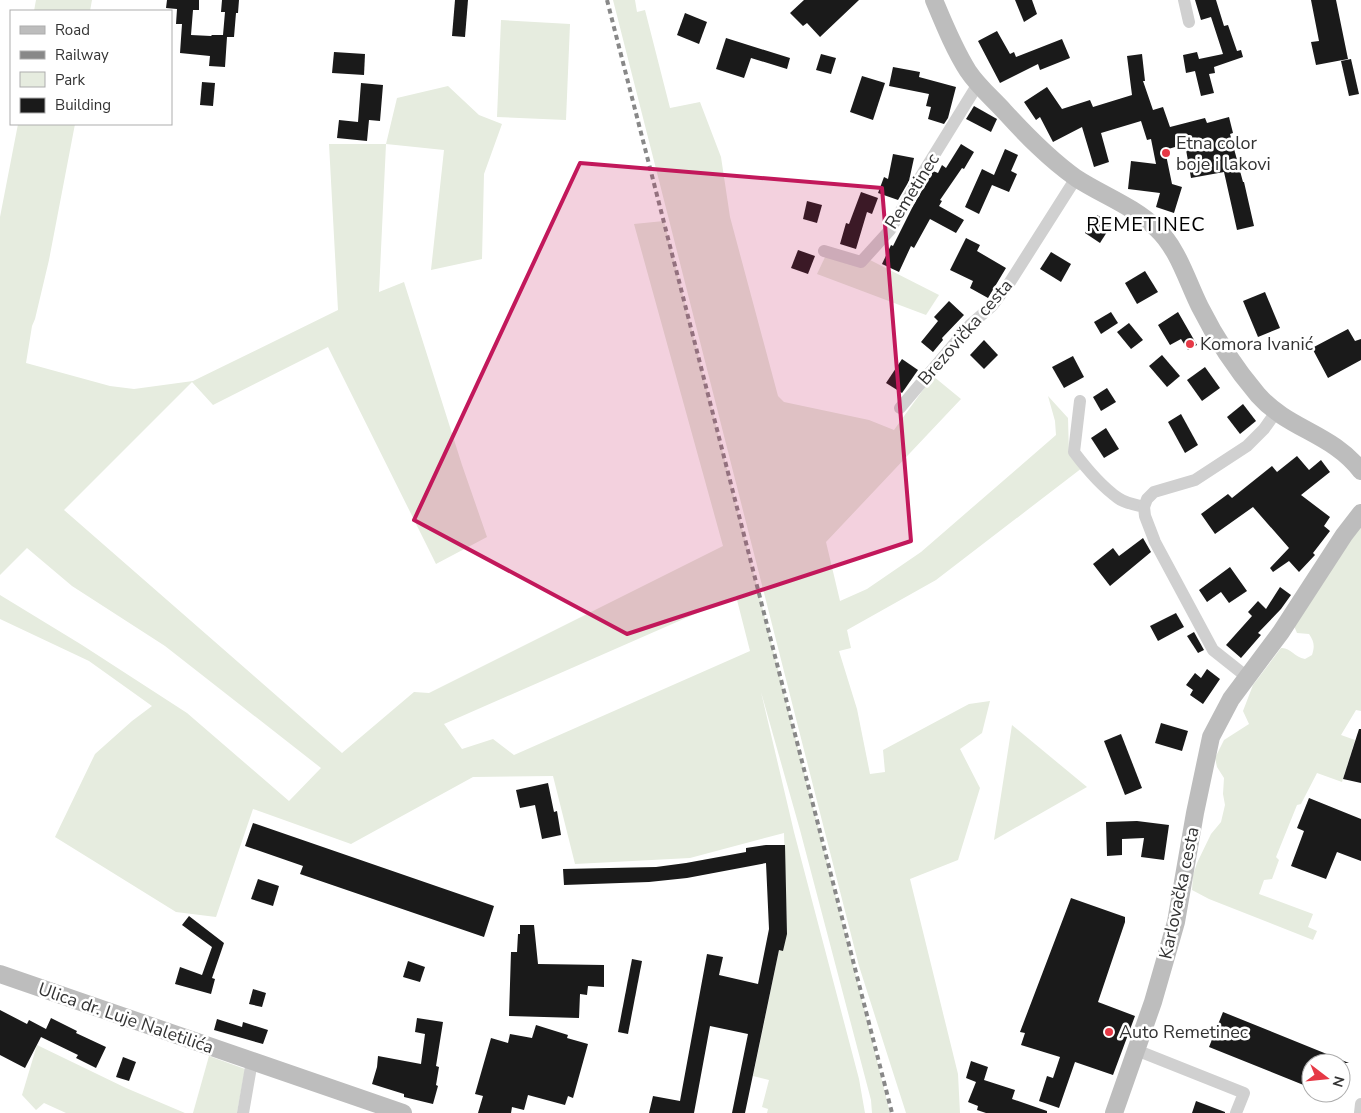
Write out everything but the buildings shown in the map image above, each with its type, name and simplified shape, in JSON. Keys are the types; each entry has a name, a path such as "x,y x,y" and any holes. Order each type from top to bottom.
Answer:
{"main road":[{"path":"934,0 958,53 978,84 1034,143 1076,178 1145,218 1165,236 1201,308 1233,362 1257,394 1276,412 1338,447 1361,470"},
{"name":"Karlovačka cesta","path":"1114,1113 1153,1002 1176,922 1210,737 1246,677 1281,632 1344,534 1361,513"},
{"name":"Ulica dr. Luje Naletilića","path":"0,974 403,1113"}],"street":[{"path":"1184,0 1189,22"},
{"name":"Remetinec","path":"824,251 861,262 894,223 978,84"},
{"name":"Brezovička cesta","path":"900,408 970,325 992,306 1010,282 1076,178"},
{"path":"1080,401 1074,452 1087,470 1118,498 1144,507"},
{"path":"1246,677 1213,650 1155,542 1145,516 1144,507 1147,499 1154,492 1194,480 1247,446 1264,429 1276,412"},
{"path":"1136,1050 1244,1093 1236,1113"},
{"path":"243,1113 252,1061"},
{"path":"1360,1113 1361,1104"}],"highlighted area":[{"path":"580,163 882,188 911,541 627,634 414,520"}],"green space":[{"path":"36,0 92,0 90,10 34,10"},
{"path":"613,0 635,0 637,12 645,10 670,108 700,102 721,157 730,217 778,396 784,402 869,420 894,430 933,376 961,399 826,542 840,601 867,589 921,552 1056,435 1055,421 1048,396 1068,418 1069,454 1082,468 936,580 847,630 851,648 839,651 857,709 870,774 885,772 883,750 969,704 990,701 982,733 960,749 980,788 958,860 910,879 958,1074 960,1113 906,1113 859,966"},
{"path":"501,20 570,24 566,120 497,117"},
{"path":"448,86 479,115 502,124 484,174 482,259 431,270 444,150 386,144 397,98"},
{"path":"18,125 75,125 49,260 32,326 26,363 110,386 134,389 193,381 338,310 329,144 386,144 379,292 404,282 487,537 436,564 328,347 213,405 192,382 64,510 342,753 414,692 429,693 723,546 634,224 664,221 890,1113 872,1113 871,1100 800,830 761,692 794,832 859,1079 865,1113 767,1113 768,1109 762,1107 769,1080 753,1076 779,950 787,934 784,833 690,858 575,864 553,776 473,777 351,844 253,809 216,917 176,912 55,837 95,754 152,706 89,661 0,619 0,595 187,713 289,801 321,768 165,646 72,586 27,548 0,575 0,217","holes":["736,596 750,651 514,755 493,739 462,749 444,724"]},
{"path":"826,255 870,260 939,295 926,315 817,274"},
{"path":"1361,527 1361,711 1356,710 1341,735 1355,740 1342,782 1317,773 1301,804 1297,805 1276,857 1279,860 1272,879 1264,880 1259,894 1313,914 1308,927 1317,931 1313,940 1209,899 1192,890 1193,875 1211,834 1221,822 1225,805 1223,794 1224,778 1217,767 1215,758 1224,740 1249,724 1243,711 1253,685 1281,648 1287,649 1305,659 1312,655 1314,646 1311,637 1309,634 1297,633 1294,626 1349,541"},
{"path":"1012,725 1087,787 994,840"},
{"path":"37,1045 126,1088 185,1113 66,1113 44,1103 36,1110 22,1095"},
{"path":"209,1056 245,1069 237,1113 193,1113"}],"railway":[{"path":"607,0 892,1113"}],"place":[{"name":"Etna color boje i lakovi","path":"1166,153"},
{"name":"Komora Ivanić","path":"1190,344"},
{"name":"Auto Remetinec","path":"1109,1032"}],"district":[{"name":"REMETINEC","path":"1146,224"}]}
